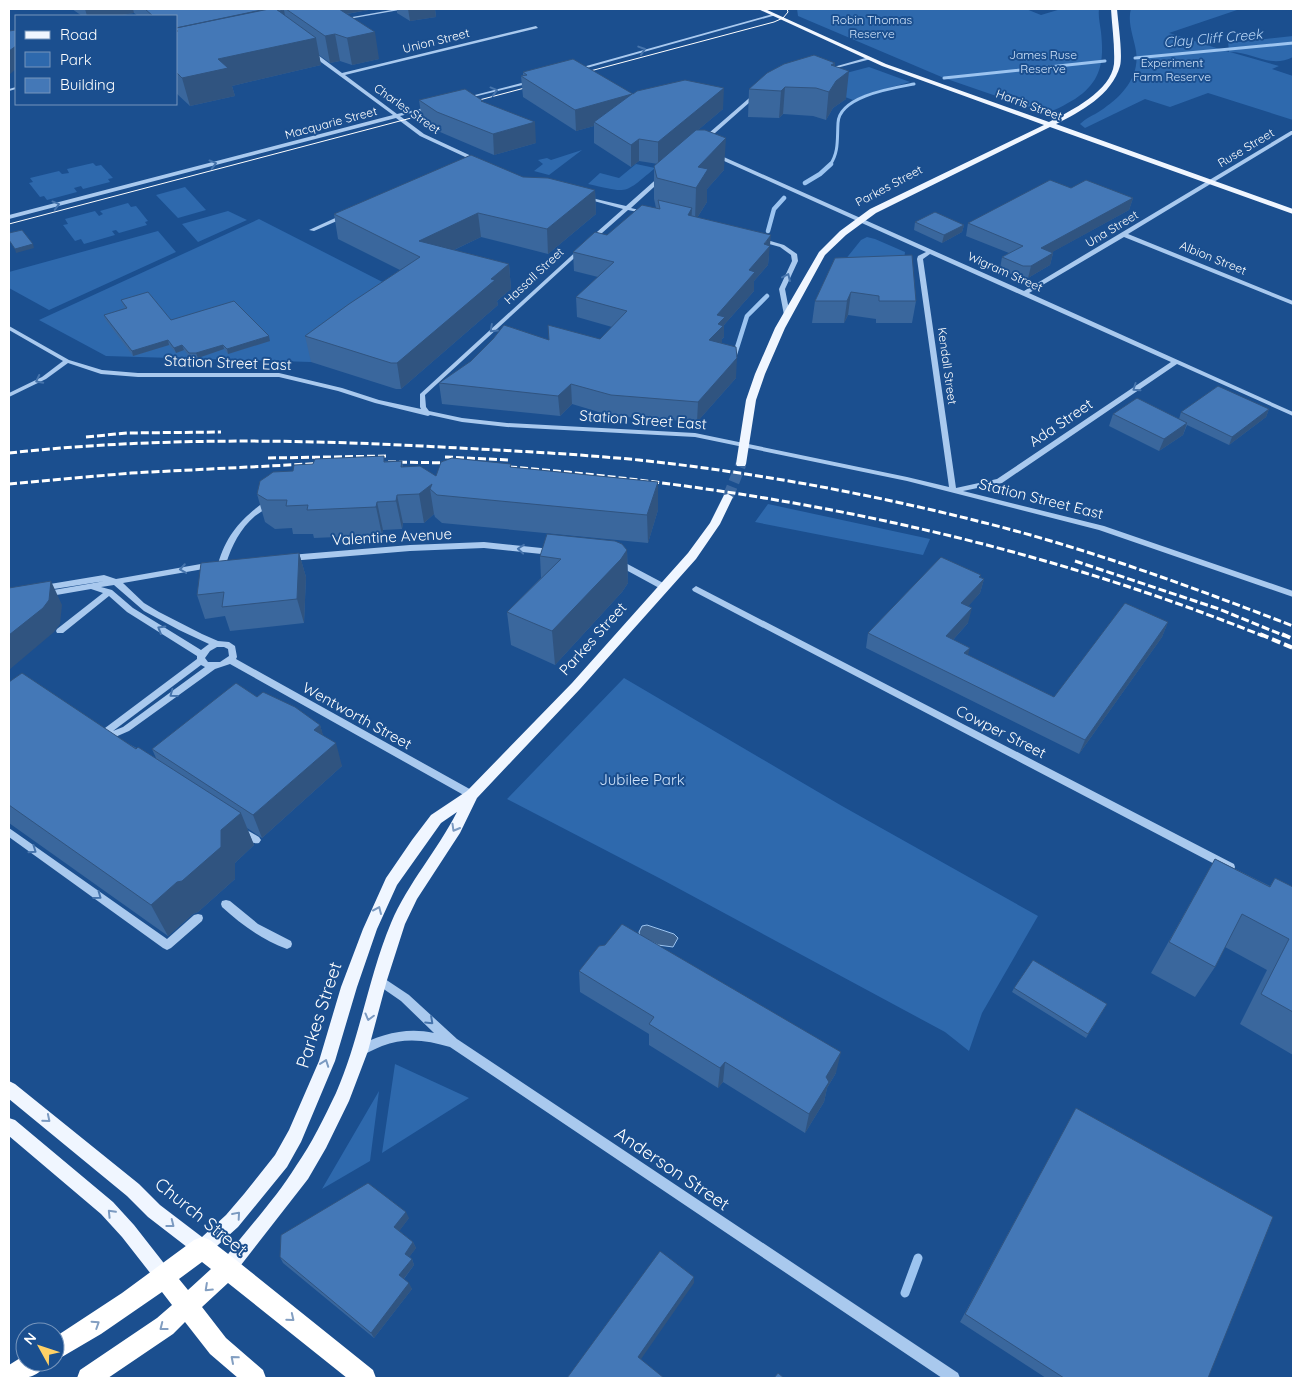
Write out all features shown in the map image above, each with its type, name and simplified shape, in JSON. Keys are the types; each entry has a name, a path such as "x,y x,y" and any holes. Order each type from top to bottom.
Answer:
{"highway":[{"name":"Church Street","path":"202,1248 365,1378"},
{"path":"65,1344 164,1277 202,1248"},
{"path":"88,1378 138,1346 187,1307 228,1268"},
{"path":"164,1277 218,1346 255,1378"}],"main road":[{"name":"Harris Street","path":"761,9 868,58 1293,212"},
{"name":"Parkes Street","path":"741,464 751,400 760,374 787,315 822,254 843,233 872,211 1050,124 1095,98 1111,80 1117,65 1114,9"},
{"name":"Parkes Street","path":"202,1248 232,1221 250,1200 281,1161 295,1136 327,1061 349,987 370,929 391,882 436,819 472,795 576,686 692,556 715,524 728,497"},
{"name":"Parkes Street","path":"228,1268 302,1173 342,1095 360,1051 387,952 412,895 455,829 472,795"},
{"name":"Church Street","path":"9,1088 133,1190 154,1211 202,1248"},
{"path":"9,1126 107,1208 128,1231 164,1277"}],"street":[{"path":"340,20 404,9"},
{"path":"570,71 774,14"},
{"name":"Union Street","path":"341,75 536,27"},
{"name":"Charles Street","path":"309,51 429,140 480,162"},
{"path":"814,73 868,58"},
{"path":"463,99 538,79"},
{"name":"Wigram Street","path":"761,92 699,144 716,155 1293,414"},
{"name":"Macquarie Street","path":"9,217 434,106"},
{"name":"Ruse Street","path":"1209,182 1293,132"},
{"path":"467,162 474,159"},
{"name":"Hassall Street","path":"428,414 423,407 422,395 554,272 666,174"},
{"name":"Una Street","path":"1025,293 1125,235 1209,182"},
{"path":"582,196 655,215"},
{"path":"312,230 347,215"},
{"name":"Albion Street","path":"1125,235 1293,303"},
{"path":"757,240 782,246 794,254 795,262 782,289 787,315"},
{"name":"Kendall Street","path":"931,251 920,257 920,259 953,491"},
{"name":"Station Street East","path":"9,328 67,361 101,372 120,374 278,376 340,389 377,402 428,414 507,425 695,435 744,445 953,491 1101,528 1293,594"},
{"path":"9,395 44,378 67,361"},
{"name":"Ada Street","path":"953,491 999,481 1176,361"},
{"path":"222,564 226,548 237,529 248,518 272,501"},
{"name":"Valentine Avenue","path":"278,559 410,548 484,546 563,553"},
{"path":"610,560 664,587"},
{"path":"88,587 103,589 109,592 125,607 202,658 205,664 213,666 222,665 230,660 234,654 232,648 226,644 217,644 178,628 140,604 131,593 116,582 104,578 35,592 88,587 116,582 155,574 231,563"},
{"path":"131,593 133,586 138,582 155,574"},
{"name":"Cowper Street","path":"696,589 1240,872"},
{"path":"60,630 109,592"},
{"path":"213,666 119,734 102,739 98,738 202,658 208,648 217,644"},
{"name":"Wentworth Street","path":"230,660 472,795"},
{"path":"232,824 256,840"},
{"path":"9,832 167,945 198,918"},
{"path":"226,904 240,917 271,938 286,944"},
{"name":"Anderson Street","path":"379,980 404,998 453,1043 953,1378"},
{"path":"360,1051 383,1039 410,1034 425,1035 453,1043"}],"green space":[{"name":"James Ruse Reserve","path":"797,9 1026,9 1041,15 1061,9 1099,9 1102,42 1101,61 1096,78 1084,92 1059,108 1043,112 944,78 798,16"},
{"name":"Experiment Farm Reserve","path":"1131,9 1240,9 1169,33 1229,52 1228,41 1239,42 1293,36 1293,57 1285,60 1269,61 1247,54 1230,52 1279,66 1272,69 1293,76 1293,120 1208,93 1170,107 1145,99 1085,128 1080,124 1115,100 1132,78 1135,70 1136,51 1130,25"},
{"path":"869,67 910,82 870,93 853,100 808,83"},
{"path":"582,150 549,175 534,171 543,164 538,160 547,158 551,160"},
{"path":"93,163 96,166 101,165 113,178 108,179 110,182 83,189 81,186 74,188 77,192 47,200 44,196 40,197 29,183 33,182 30,178 59,171 62,174 69,173 67,169"},
{"path":"636,164 655,168 625,190 588,184 600,173 619,178"},
{"path":"185,187 206,210 178,218 156,195"},
{"path":"128,203 131,207 136,206 148,221 145,222 147,225 119,233 116,230 112,231 115,235 84,244 81,239 75,241 63,225 68,224 65,219 95,211 99,216 103,214 100,211"},
{"path":"228,211 247,220 198,242 182,224"},
{"path":"259,219 406,294 354,329 311,362 106,356 39,320"},
{"path":"158,231 176,252 49,310 9,288 9,272"},
{"path":"867,237 905,252 904,261 841,265 861,240"},
{"path":"768,504 930,539 923,555 755,522"},
{"name":"Jubilee Park","path":"624,678 842,806 1038,916 982,1013 969,1051 945,1032 661,879 507,799"},
{"path":"395,1064 469,1098 382,1153"},
{"path":"379,1091 370,1161 322,1189"}],"shaded area":[{"path":"647,925 674,934 678,938 673,947 658,945 640,936 639,932 642,926"}],"building":[{"path":"145,9 266,9 178,28 178,15 152,15"},
{"path":"276,9 316,38 218,59 228,68 182,78 178,74 178,28"},
{"path":"286,9 339,9 375,32 347,38 335,34 325,36"},
{"path":"15,30 15,47 9,51 9,31"},
{"path":"814,55 835,63 831,65 849,71 836,81 829,92 816,88 785,87 781,91 749,89 767,73 784,64"},
{"path":"573,59 633,94 637,91 685,80 724,88 658,142 639,139 631,145 594,122 632,94 575,110 521,76 527,75 523,72"},
{"path":"465,89 483,101 481,101 535,122 493,134 437,112 419,100"},
{"path":"696,130 705,130 726,138 698,167 708,169 696,188 657,178 654,166"},
{"path":"471,155 523,177 548,178 595,190 547,229 478,213 419,241 509,264 491,279 495,280 397,363 391,363 305,336 420,257 334,214"},
{"path":"1050,180 1071,188 1086,180 1133,198 1041,248 1053,253 1031,266 1023,266 1002,257 1023,246 968,223"},
{"path":"658,200 692,208 688,215 771,235 764,244 770,246 749,270 755,272 717,315 725,317 718,324 723,326 709,340 736,347 737,358 698,402 611,395 571,384 558,396 439,383 471,361 504,325 549,340 548,325 600,339 627,311 576,297 614,262 573,252 595,232 607,235 642,205 660,209"},
{"path":"935,212 964,225 944,235 915,222"},
{"path":"22,230 33,244 15,249 9,240 9,233"},
{"path":"912,255 916,301 879,301 879,296 851,292 847,301 815,301 835,258"},
{"path":"148,292 171,320 234,301 269,336 227,349 223,345 196,353 189,353 182,345 174,348 168,340 132,351 104,315 127,308 121,300"},
{"path":"1218,386 1269,409 1232,437 1181,412"},
{"path":"1137,398 1187,423 1164,439 1113,414"},
{"path":"384,456 384,462 402,461 401,467 420,466 436,476 441,462 452,458 511,464 510,467 658,482 647,515 437,495 430,489 432,484 419,494 397,495 396,501 377,502 376,507 307,510 308,505 286,506 287,500 267,500 257,494 260,481 273,472 293,471 294,465 313,464 315,459"},
{"path":"547,534 615,541 622,544 627,550 621,559 552,631 507,612 561,559 540,556"},
{"path":"299,553 297,599 222,607 224,592 197,595 201,563"},
{"path":"941,557 981,575 979,577 984,579 961,603 972,608 946,636 970,648 964,653 1054,697 1125,603 1168,622 1085,740 868,633"},
{"path":"51,581 49,600 43,608 9,635 9,588"},
{"path":"22,673 136,749 138,747 241,813 221,830 221,847 151,905 9,805 9,682"},
{"path":"236,683 257,697 263,692 295,707 320,725 314,730 336,743 253,815 152,749"},
{"path":"1215,859 1270,887 1275,878 1293,887 1293,1012 1261,994 1289,939 1242,914 1215,967 1169,942"},
{"path":"622,924 841,1052 826,1077 829,1082 809,1114 725,1062 720,1068 649,1024 654,1017 579,971 599,946 605,945"},
{"path":"1033,960 1107,1004 1088,1034 1014,988"},
{"path":"1076,1108 1273,1217 1208,1378 1064,1378 965,1314"},
{"path":"368,1183 406,1212 394,1227 413,1242 405,1254 412,1259 399,1275 409,1283 371,1333 280,1257 281,1235"},
{"path":"660,1251 694,1277 638,1357 664,1378 567,1378"},
{"path":"778,1373 784,1378 774,1378"}],"waterway":[{"name":"Clay Cliff Creek","path":"1135,58 1293,43"},
{"path":"944,78 1105,61"},
{"name":"Clay Cliff Creek","path":"830,165 836,150 838,123 841,114 847,106 868,95 914,84"},
{"name":"Clay Cliff Creek","path":"805,183 820,174 830,165"},
{"name":"Clay Cliff Creek","path":"768,231 774,209 784,198"},
{"name":"Clay Cliff Creek","path":"735,354 747,316 767,296"},
{"name":"Clay Cliff Creek","path":"905,1293 918,1258"}],"tunnel":[{"path":"728,497 741,464"}],"tram line":[{"path":"579,74 774,22 783,18 788,12 787,9"},
{"path":"468,103 536,85"},
{"path":"9,224 434,112"}],"railway":[{"path":"86,437 127,433 221,432"},
{"path":"9,453 164,442 267,441 422,446 558,454 684,465 821,487 911,505 1001,527 1075,548 1148,572 1293,626"},
{"path":"268,458 388,456"},
{"path":"445,457 510,460"},
{"path":"388,462 455,463"},
{"path":"9,484 131,473 328,463"},
{"path":"498,466 597,475 695,487 887,521 982,544 1076,570 1170,601 1263,636"},
{"path":"1075,561 1219,609 1285,636"},
{"path":"1260,634 1293,648"},
{"path":"1282,634 1293,639"}],"park label":[{"name":"Robin Thomas Reserve","path":"872,27"}]}
